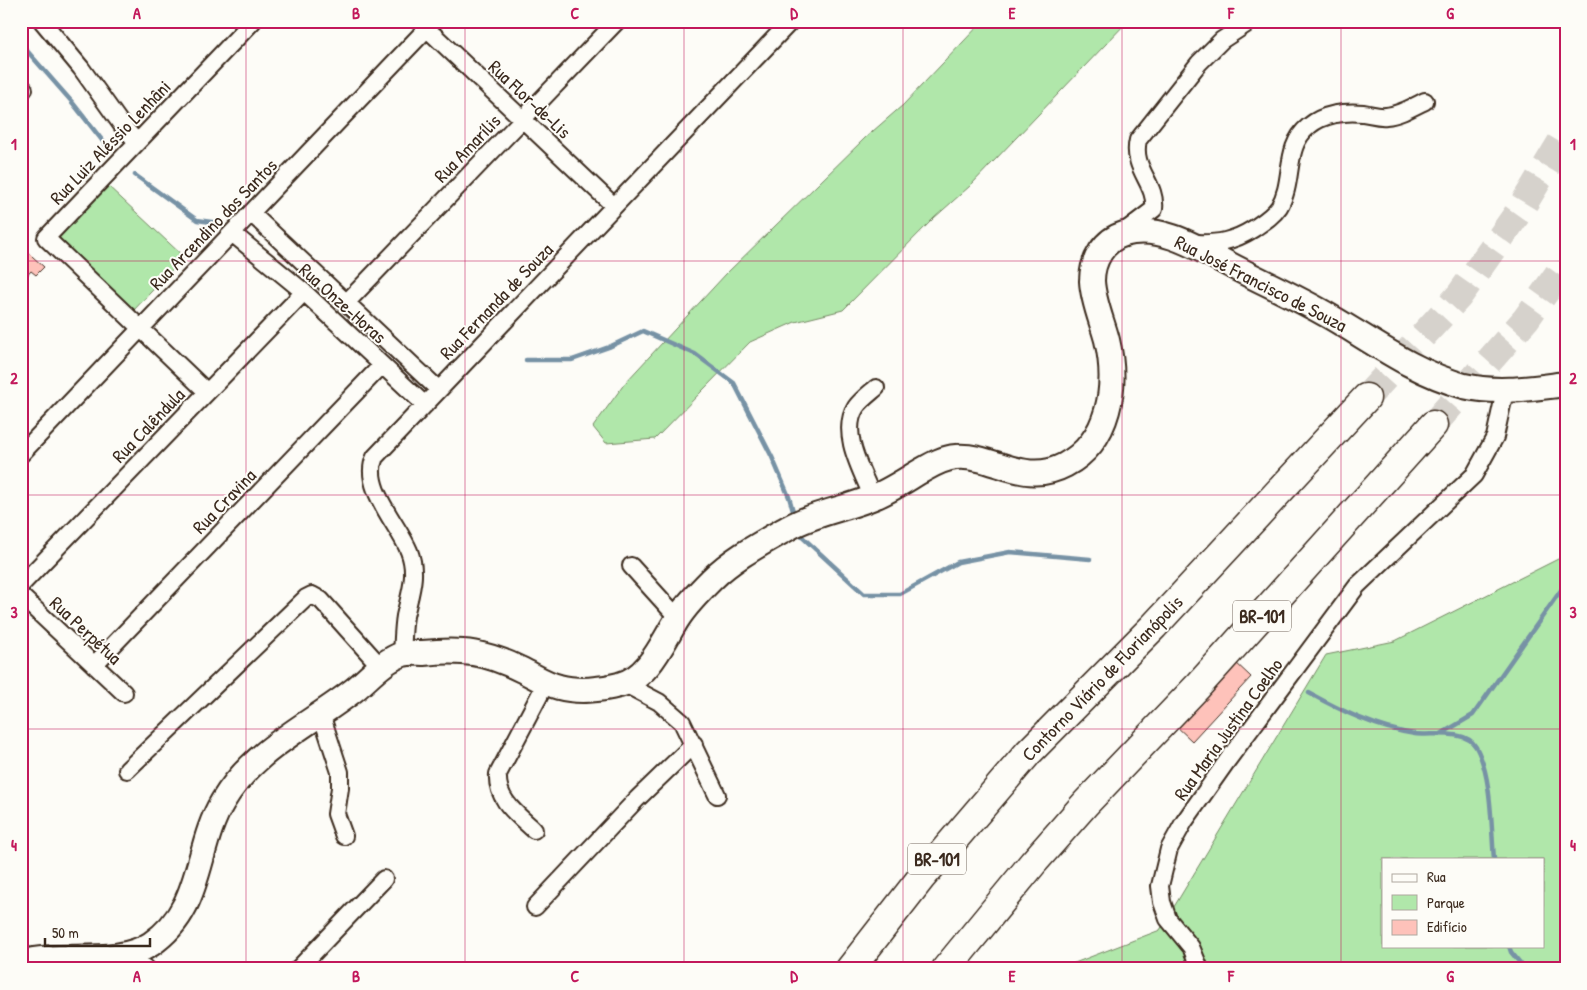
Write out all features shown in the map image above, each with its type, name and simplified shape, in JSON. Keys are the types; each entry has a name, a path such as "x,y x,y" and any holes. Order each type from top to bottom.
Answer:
{"highway":[{"name":"Contorno Viário de Florianópolis","path":"850,969 927,871 1028,754 1154,626 1366,398"},
{"name":"BR-101","path":"946,969 1086,802 1198,686 1433,425"}],"street":[{"path":"42,21 137,142"},
{"name":"Rua Luiz Aléssio Lenhâni","path":"207,392 46,238 253,21"},
{"name":"Rua Amarílis","path":"346,303 616,21"},
{"name":"Rua Fernanda de Souza","path":"402,654 405,616 414,583 413,564 402,537 376,490 371,476 371,465 375,456 791,21"},
{"path":"21,963 37,958 123,954 149,946 175,922 183,910 194,889 220,805 242,774 270,748 294,730 322,714 381,666 402,654 449,650 481,653 557,687 582,690 625,684 643,670 678,618 716,574 763,542 803,520 873,498 939,461 953,457 975,459 1010,470 1035,472 1055,470 1078,457 1089,447 1100,432 1106,416 1112,367 1092,278 1095,261 1106,244 1154,209 1154,196 1137,161 1135,152 1138,140 1199,63 1222,40 1251,21"},
{"name":"Rua Flor-de-Lis","path":"427,24 614,206"},
{"name":"Rua Arcendino dos Santos","path":"21,454 251,213 427,24"},
{"path":"1185,242 1214,244 1227,242 1242,236 1268,219 1278,207 1284,195 1294,145 1300,135 1315,122 1343,113 1389,116 1425,101"},
{"name":"Rua Onze-Horas","path":"251,213 439,390"},
{"name":"Rua José Francisco de Souza","path":"1119,235 1144,231 1160,232 1185,242 1326,314 1413,367 1468,387 1505,391 1566,384"},
{"name":"Rua Onze-Horas","path":"232,233 304,292 425,405"},
{"name":"Rua Calêndula","path":"21,586 304,292"},
{"name":"Rua Cravina","path":"94,665 382,365"},
{"path":"873,498 857,458 850,420 855,408 876,388"},
{"name":"Rua Maria Justina Coelho","path":"1200,969 1191,948 1168,919 1162,902 1160,886 1169,849 1184,822 1227,761 1357,586 1474,474 1495,437 1505,391"},
{"path":"632,566 678,618"},
{"path":"127,770 306,598 312,595 321,600 381,666"},
{"name":"Rua Perpétua","path":"21,596 124,693"},
{"path":"534,830 500,795 497,785 498,774 546,683"},
{"path":"625,684 674,712 694,744 717,794"},
{"path":"322,714 340,772 340,788 336,814 344,836"},
{"path":"536,908 631,805 694,744"},
{"path":"298,969 384,879"},
{"path":"123,954 147,969"}],"green space":[{"path":"983,21 1128,21 970,186 934,218 843,310 795,322 750,342 655,439 606,443 593,427 625,383 726,274 865,138 903,105"},
{"path":"107,185 184,257 133,311 56,240"},
{"path":"1566,555 1566,969 1059,969 1160,930 1326,655 1395,641"}],"building":[{"path":"21,246 44,267 36,275 31,271 24,279 28,283 21,290"},
{"path":"1233,660 1251,677 1192,741 1174,724"}],"waterway":[{"path":"21,44 72,102 109,149"},
{"path":"135,175 197,220 219,223"},
{"path":"526,360 572,360 609,347 643,331 695,354 734,383 772,457 793,511"},
{"path":"799,534 864,594 900,594 958,562 1010,552 1090,559"},
{"path":"1441,734 1473,715 1566,583"},
{"path":"1309,693 1346,712 1387,728 1415,734 1448,734 1471,741 1481,759 1488,786 1494,858"},
{"path":"1510,948 1525,969"}],"tunnel":[{"path":"1366,398 1459,296 1520,210 1566,134"},
{"path":"1433,425 1526,319 1566,263"}]}
